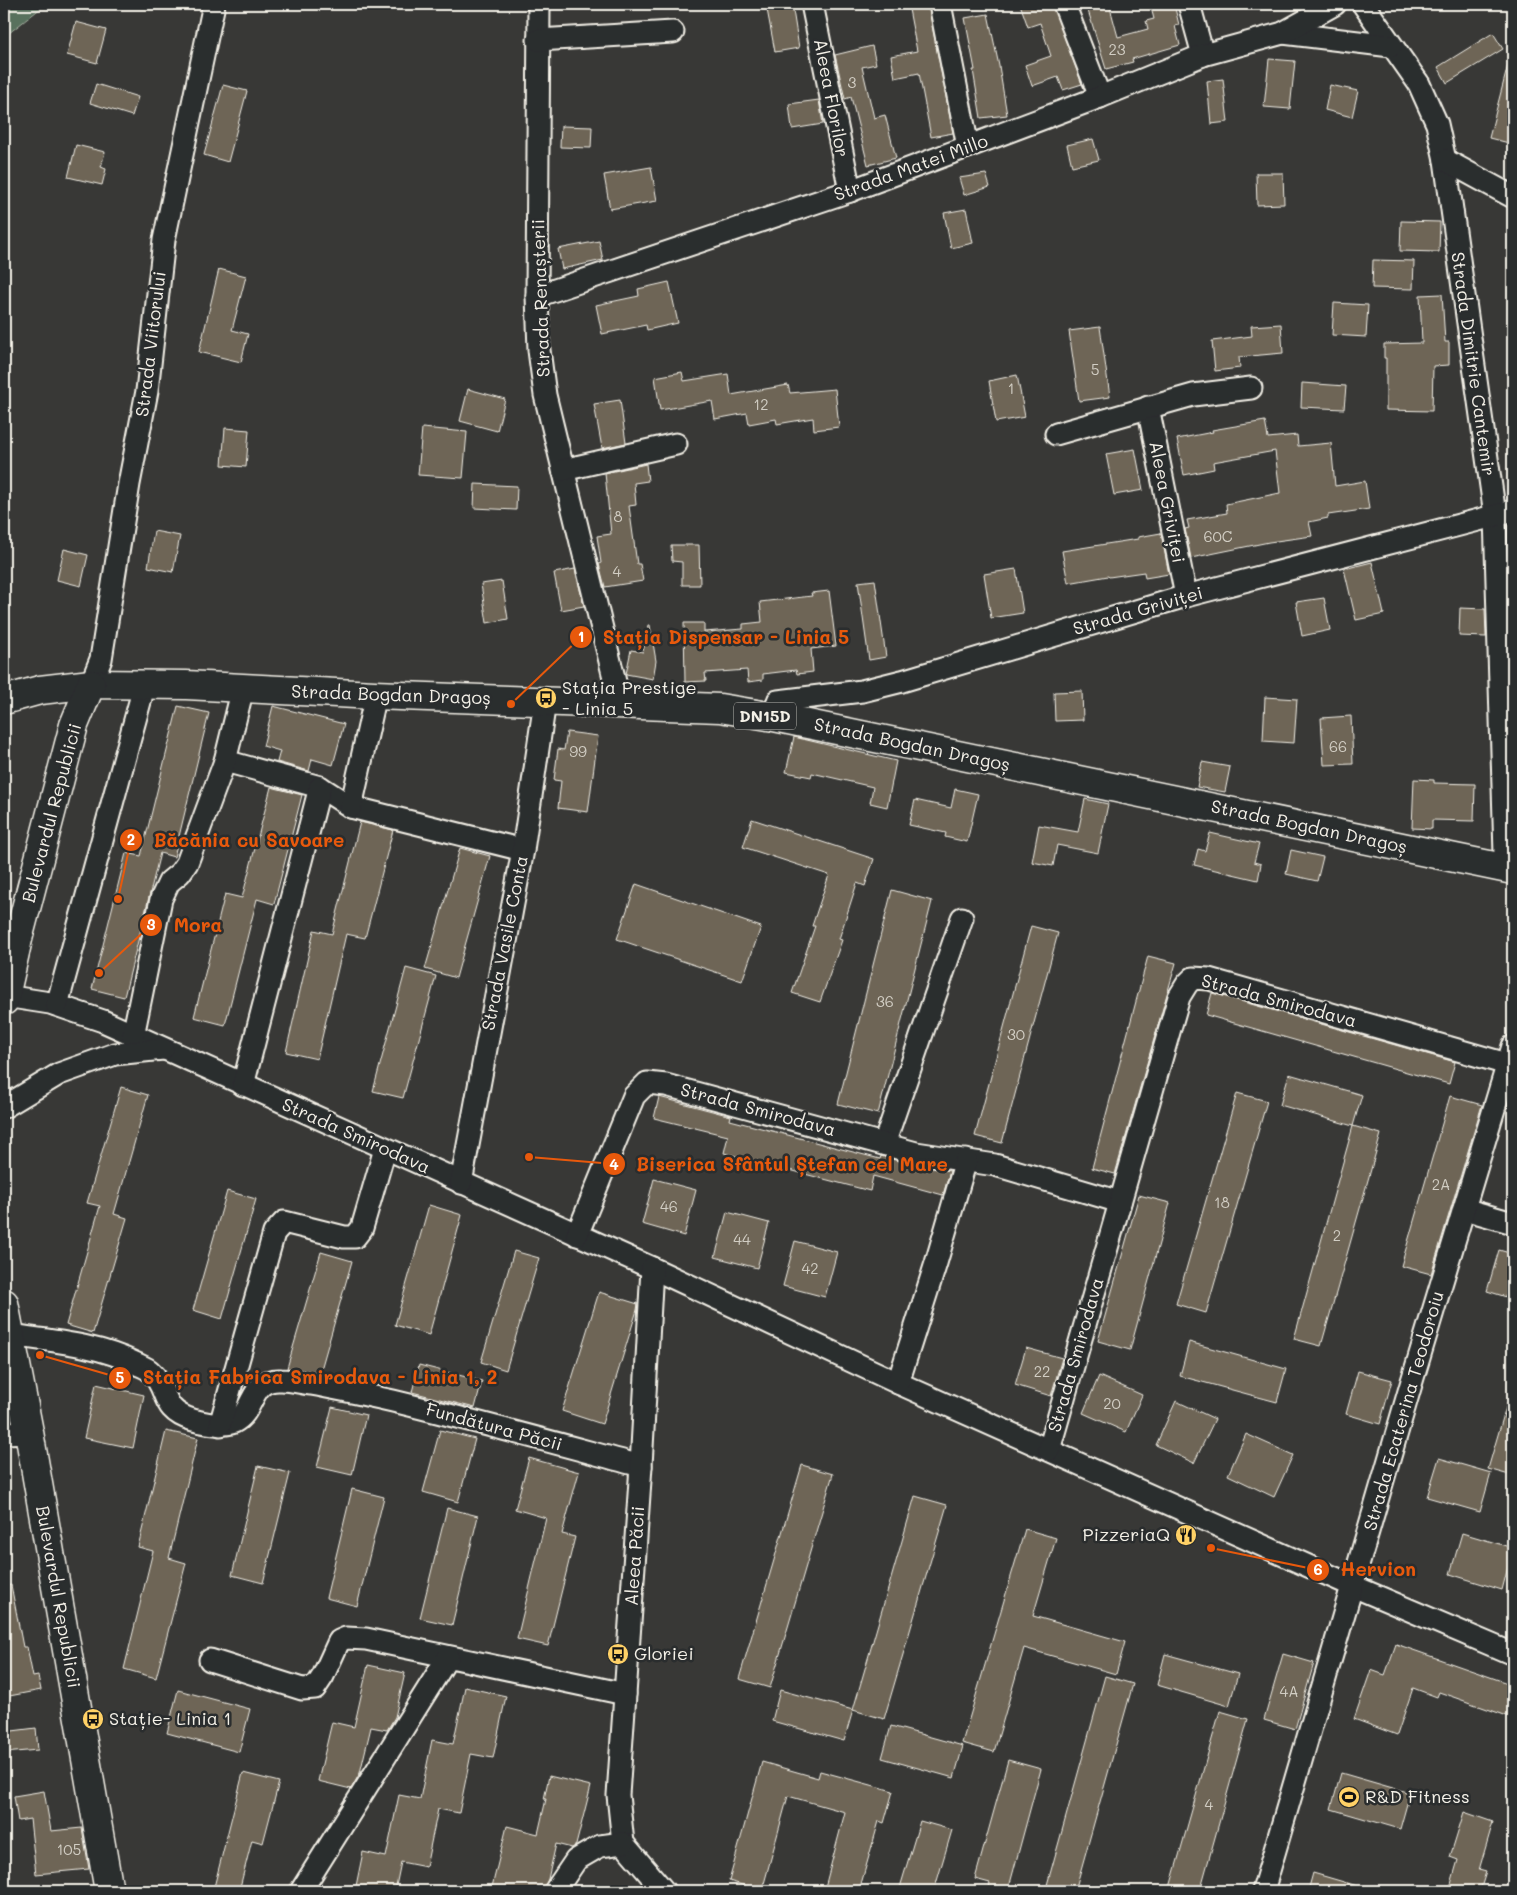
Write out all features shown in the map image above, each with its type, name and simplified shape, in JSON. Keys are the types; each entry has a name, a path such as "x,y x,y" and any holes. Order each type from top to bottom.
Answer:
{"main road":[{"name":"Strada Bogdan Dragoș","path":"4,700 40,690 91,684 240,688 720,708 774,717 1508,869"},
{"name":"Bulevardul Republicii","path":"4,999 74,725 91,684"},
{"name":"Bulevardul Republicii","path":"4,1303 9,1335 16,1432 109,1891"}],"street":[{"name":"Strada Viitorului","path":"91,684 101,659 147,391 164,240 214,4"},
{"name":"Strada Renașterii","path":"538,4 537,296 539,350 545,395 617,690 616,704"},
{"name":"Aleea Florilor","path":"812,4 850,191"},
{"path":"940,4 968,147"},
{"path":"1064,4 1100,97"},
{"path":"1189,4 1203,55"},
{"name":"Strada Matei Millo","path":"537,296 850,191 1100,97 1203,55 1283,33 1335,4"},
{"name":"Strada Dimitrie Cantemir","path":"1363,4 1419,84 1437,124 1445,160 1504,513 1505,854 1508,869"},
{"path":"538,40 673,32"},
{"name":"Strada Matei Millo","path":"1283,33 1391,46"},
{"path":"1445,160 1513,197"},
{"path":"1056,434 1192,395 1251,388"},
{"name":"Aleea Griviței","path":"1148,408 1186,596"},
{"path":"564,470 676,444"},
{"name":"Strada Griviței","path":"774,717 778,701 862,691 902,681 1186,596 1504,513"},
{"path":"57,1005 141,698 142,685"},
{"path":"133,1036 161,899 169,882 180,873 187,863 225,761 240,700 240,688"},
{"path":"351,807 373,708 374,695"},
{"name":"Strada Vasile Conta","path":"461,1183 523,850 543,715 543,701"},
{"path":"225,761 320,787 351,807 523,850"},
{"path":"244,1084 320,787"},
{"path":"884,1144 962,918"},
{"name":"Strada Smirodava","path":"1048,1450 1178,997 1193,978 1209,979 1510,1055"},
{"name":"Strada Smirodava","path":"4,999 57,1005 102,1021 577,1236 652,1268 898,1383 1352,1586 1513,1654"},
{"name":"Strada Smirodava","path":"4,1107 69,1070 115,1054 163,1049"},
{"name":"Strada Ecaterina Teodoroiu","path":"1263,1891 1510,1055"},
{"name":"Strada Smirodava","path":"577,1236 634,1096 647,1083 666,1085 916,1153 995,1165 1120,1202"},
{"path":"9,1335 91,1347 124,1358 151,1371 162,1388 167,1404 176,1412 192,1420 220,1424 274,1233 284,1222 344,1237 355,1237 362,1228 385,1149"},
{"path":"898,1383 966,1160"},
{"path":"1464,1209 1513,1223"},
{"name":"Aleea Păcii","path":"623,1843 618,1795 641,1466 652,1268"},
{"name":"Fundătura Păcii","path":"220,1424 234,1422 243,1414 258,1388 270,1380 283,1380 339,1389 437,1412 641,1466"},
{"path":"210,1660 302,1689 315,1688 324,1676 339,1641 346,1638 366,1639 625,1694"},
{"path":"301,1891 448,1657"},
{"path":"555,1891 576,1860 600,1846 623,1843 664,1891"}],"green space":[{"path":"4,4 46,4 4,37"}],"building":[{"path":"766,4 792,4 799,48 775,52"},
{"path":"908,4 928,4 953,133 931,137 919,73 895,78 891,56 917,51"},
{"path":"1020,4 1052,4 1082,84 1063,90 1058,77 1032,86 1025,65 1051,56 1040,23 1028,27"},
{"path":"1086,4 1109,4 1118,37 1148,29 1146,21 1154,19 1150,4 1174,4 1179,25 1175,26 1180,45 1132,59 1133,62 1106,69"},
{"path":"988,14 1007,115 981,118 973,70 975,70 965,18"},
{"path":"76,22 106,30 97,63 67,55"},
{"path":"1493,33 1503,49 1447,83 1438,67"},
{"path":"872,46 876,64 862,67 874,118 885,115 896,158 868,165 851,97 845,99 835,55"},
{"path":"1269,59 1295,61 1290,109 1264,107"},
{"path":"1508,65 1513,66 1513,144 1489,138"},
{"path":"1223,79 1228,122 1211,124 1207,81"},
{"path":"96,84 138,97 132,116 90,103"},
{"path":"223,85 247,91 228,162 204,155"},
{"path":"1330,85 1358,91 1352,117 1325,110"},
{"path":"819,100 823,124 792,129 789,104"},
{"path":"561,126 592,127 591,148 560,147"},
{"path":"1093,139 1099,160 1072,166 1067,145"},
{"path":"76,145 105,152 101,167 106,169 102,185 68,177"},
{"path":"651,167 657,201 610,209 604,175"},
{"path":"1256,173 1283,173 1284,204 1257,205"},
{"path":"986,174 990,187 964,195 959,178"},
{"path":"966,209 973,243 951,248 944,213"},
{"path":"1401,221 1440,222 1439,252 1400,251"},
{"path":"599,241 603,260 562,269 558,249"},
{"path":"1373,260 1414,261 1413,289 1372,288"},
{"path":"219,269 246,276 232,330 248,334 241,362 199,352"},
{"path":"669,282 678,323 647,330 646,325 602,334 596,305 639,296 638,289"},
{"path":"1442,294 1445,342 1449,342 1449,365 1433,366 1432,411 1386,410 1386,358 1384,358 1384,344 1422,343 1420,295"},
{"path":"1334,303 1368,305 1366,337 1332,335"},
{"path":"1281,324 1283,353 1239,357 1240,368 1215,371 1212,341 1252,336 1251,326"},
{"path":"1100,327 1110,397 1079,401 1069,331"},
{"path":"682,372 684,381 728,374 731,395 788,385 790,393 835,389 839,427 814,430 813,418 777,424 776,419 749,424 747,413 715,419 712,401 660,410 655,377"},
{"path":"1017,375 1025,417 996,422 989,381"},
{"path":"1302,383 1346,386 1344,409 1301,407"},
{"path":"468,389 505,399 497,431 460,421"},
{"path":"620,400 626,443 602,448 594,404"},
{"path":"1265,421 1268,438 1297,435 1298,446 1331,443 1335,486 1365,481 1369,509 1328,515 1328,518 1309,522 1312,536 1269,542 1191,558 1185,529 1189,528 1187,520 1227,513 1226,504 1280,493 1275,451 1213,462 1214,469 1184,475 1177,439 1213,432 1212,430"},
{"path":"225,428 249,430 246,467 222,465"},
{"path":"422,428 467,432 463,478 418,475"},
{"path":"1135,449 1143,490 1114,495 1106,454"},
{"path":"646,464 648,481 634,483 636,505 629,506 637,564 640,564 643,581 605,587 599,564 601,563 597,536 611,534 605,473"},
{"path":"475,484 517,486 516,510 474,508"},
{"path":"154,531 180,536 173,572 148,567"},
{"path":"1161,533 1169,574 1145,578 1144,572 1068,583 1062,551 1138,539 1138,537"},
{"path":"671,545 699,545 700,585 682,585 682,562 672,561"},
{"path":"64,549 88,555 81,586 57,580"},
{"path":"1372,562 1384,614 1356,620 1344,569"},
{"path":"575,569 584,606 561,610 554,573"},
{"path":"1016,569 1023,613 991,618 984,574"},
{"path":"875,580 886,657 869,660 858,582"},
{"path":"502,581 508,619 487,623 481,584"},
{"path":"829,591 836,646 811,649 813,672 797,674 796,670 763,674 763,680 748,682 747,670 705,673 706,681 685,682 684,623 704,623 704,632 743,629 743,624 762,622 760,602 812,596 811,593"},
{"path":"1324,598 1330,630 1302,636 1296,602"},
{"path":"1460,608 1485,609 1486,637 1459,636"},
{"path":"648,625 650,625 656,661 653,679 626,674 631,650 643,652"},
{"path":"1082,691 1083,720 1055,721 1054,692"},
{"path":"1265,697 1297,699 1294,743 1263,741"},
{"path":"178,706 209,713 174,857 160,853 124,997 92,989 126,853 141,856"},
{"path":"273,706 344,724 333,765 312,759 309,771 277,762 280,751 263,746"},
{"path":"1351,716 1353,764 1324,765 1321,718"},
{"path":"567,732 598,736 588,812 558,808 561,781 554,780 558,749 564,750"},
{"path":"794,737 896,761 887,807 870,803 873,787 812,773 811,777 786,772"},
{"path":"1202,762 1230,767 1225,792 1197,787"},
{"path":"1414,779 1434,780 1434,783 1475,784 1474,821 1432,820 1432,829 1412,828"},
{"path":"271,787 302,795 274,904 257,899 225,1025 194,1017 225,894 242,898"},
{"path":"955,789 978,794 967,842 945,837 946,833 909,825 915,800 951,808"},
{"path":"1085,799 1108,804 1098,853 1057,845 1053,866 1032,862 1039,825 1078,832"},
{"path":"752,819 874,859 865,886 857,883 839,939 842,940 820,1002 792,993 815,926 812,926 829,875 743,847"},
{"path":"360,822 393,830 365,938 346,934 317,1059 286,1052 314,930 332,934"},
{"path":"1210,833 1259,844 1254,862 1261,864 1258,880 1194,865 1198,849 1205,851"},
{"path":"460,848 490,856 456,978 425,969"},
{"path":"1291,850 1323,857 1317,881 1286,874"},
{"path":"636,884 761,927 742,981 617,939"},
{"path":"892,890 932,901 878,1114 838,1104"},
{"path":"1031,926 1058,933 1002,1143 975,1136"},
{"path":"1148,956 1176,963 1115,1174 1092,1168"},
{"path":"406,968 436,976 403,1098 373,1091"},
{"path":"1212,993 1455,1062 1449,1084 1206,1015"},
{"path":"1289,1074 1362,1095 1353,1126 1280,1105"},
{"path":"121,1087 148,1095 114,1214 127,1218 93,1333 66,1325 100,1206 87,1203"},
{"path":"1237,1093 1267,1101 1206,1313 1176,1304"},
{"path":"1450,1096 1482,1105 1431,1274 1401,1266"},
{"path":"659,1097 731,1116 730,1120 880,1159 881,1156 914,1165 950,1171 943,1195 873,1176 870,1191 724,1153 728,1136 654,1118"},
{"path":"1353,1126 1381,1134 1321,1346 1294,1339"},
{"path":"654,1179 696,1190 684,1236 642,1224"},
{"path":"227,1191 256,1199 222,1319 193,1310"},
{"path":"1139,1195 1170,1203 1130,1350 1098,1341"},
{"path":"429,1205 462,1215 429,1335 395,1325"},
{"path":"727,1212 769,1223 757,1268 715,1257"},
{"path":"795,1241 837,1252 825,1297 783,1286"},
{"path":"1499,1250 1513,1254 1513,1299 1487,1291"},
{"path":"514,1251 539,1258 506,1370 481,1362"},
{"path":"321,1252 352,1261 320,1373 287,1368"},
{"path":"599,1292 638,1304 602,1424 562,1411"},
{"path":"1189,1342 1286,1369 1277,1402 1180,1376"},
{"path":"1026,1348 1062,1358 1051,1396 1015,1385"},
{"path":"419,1365 482,1381 475,1408 412,1392"},
{"path":"1358,1371 1392,1380 1380,1424 1346,1414"},
{"path":"1099,1376 1142,1395 1126,1432 1083,1413"},
{"path":"96,1384 144,1395 133,1448 84,1438"},
{"path":"1509,1397 1513,1397 1513,1476 1488,1469"},
{"path":"1176,1401 1215,1419 1194,1463 1156,1445"},
{"path":"332,1407 366,1415 352,1475 317,1467"},
{"path":"440,1430 475,1439 458,1502 423,1492"},
{"path":"166,1431 198,1438 169,1558 186,1563 156,1678 124,1669 153,1551 138,1547"},
{"path":"1246,1434 1293,1455 1274,1497 1228,1475"},
{"path":"529,1458 579,1472 562,1534 575,1537 548,1646 517,1639 546,1518 515,1509"},
{"path":"1439,1458 1491,1473 1480,1512 1427,1497"},
{"path":"802,1465 833,1474 770,1688 739,1679"},
{"path":"258,1466 290,1473 263,1583 232,1575"},
{"path":"352,1489 384,1497 357,1606 326,1598"},
{"path":"915,1496 947,1505 884,1719 853,1710"},
{"path":"447,1508 478,1516 452,1625 420,1618"},
{"path":"1025,1529 1056,1538 1033,1616 1125,1642 1116,1674 1024,1648 994,1752 962,1743"},
{"path":"1462,1533 1513,1548 1502,1590 1450,1574"},
{"path":"11,1585 23,1647 27,1647 33,1677 38,1676 41,1690 4,1697 4,1586"},
{"path":"1396,1644 1513,1685 1513,1718 1439,1692 1437,1697 1413,1688 1397,1735 1354,1719 1371,1670 1385,1675"},
{"path":"1165,1654 1238,1674 1229,1706 1157,1685"},
{"path":"1283,1654 1314,1663 1295,1729 1264,1720"},
{"path":"368,1665 405,1673 395,1717 387,1730 371,1727 360,1773 351,1789 318,1781 332,1722 354,1727"},
{"path":"1105,1676 1133,1684 1075,1891 1070,1891 1047,1885"},
{"path":"465,1687 506,1696 493,1758 471,1754 459,1813 438,1809 426,1867 401,1862 395,1891 355,1891 363,1852 386,1857 399,1795 420,1799 432,1740 453,1744"},
{"path":"178,1690 250,1709 239,1752 167,1733"},
{"path":"780,1690 853,1710 844,1741 772,1721"},
{"path":"1220,1711 1248,1719 1200,1891 1169,1891"},
{"path":"891,1726 963,1746 954,1778 882,1758"},
{"path":"36,1728 38,1750 4,1753 4,1732"},
{"path":"1008,1760 1041,1769 1008,1891 988,1891 990,1883 975,1879"},
{"path":"762,1762 818,1778 820,1771 893,1791 884,1823 879,1821 859,1891 824,1891 845,1812 788,1796 762,1891 729,1881"},
{"path":"243,1773 279,1782 263,1843 252,1840 239,1891 213,1891"},
{"path":"1341,1773 1410,1793 1400,1829 1331,1809"},
{"path":"549,1776 591,1786 576,1845 572,1848 556,1844 548,1879 543,1891 491,1891 507,1826 538,1834"},
{"path":"44,1791 51,1831 82,1828 89,1869 36,1874 30,1819 18,1821 14,1796"},
{"path":"1464,1812 1493,1822 1479,1870 1486,1872 1480,1891 1449,1891 1458,1860 1450,1857"},
{"path":"920,1821 952,1830 934,1891 899,1891"},
{"path":"1313,1873 1361,1887 1361,1891 1308,1891"}],"place":[{"name":"Stația Prestige - Linia 5","path":"546,698"},
{"name":"Stația Dispensar - Linia 5","path":"511,704"},
{"name":"Băcănia cu Savoare","path":"118,899"},
{"name":"Mora","path":"99,973"},
{"name":"Biserica Sfântul Ștefan cel Mare","path":"529,1157"},
{"name":"Stația Fabrica Smirodava - Linia 1, 2","path":"40,1355"},
{"name":"PizzeriaQ","path":"1186,1535"},
{"name":"Hervion","path":"1211,1548"},
{"name":"Gloriei","path":"618,1654"},
{"name":"Stație- Linia 1","path":"93,1719"},
{"name":"R&D Fitness","path":"1349,1797"}]}
